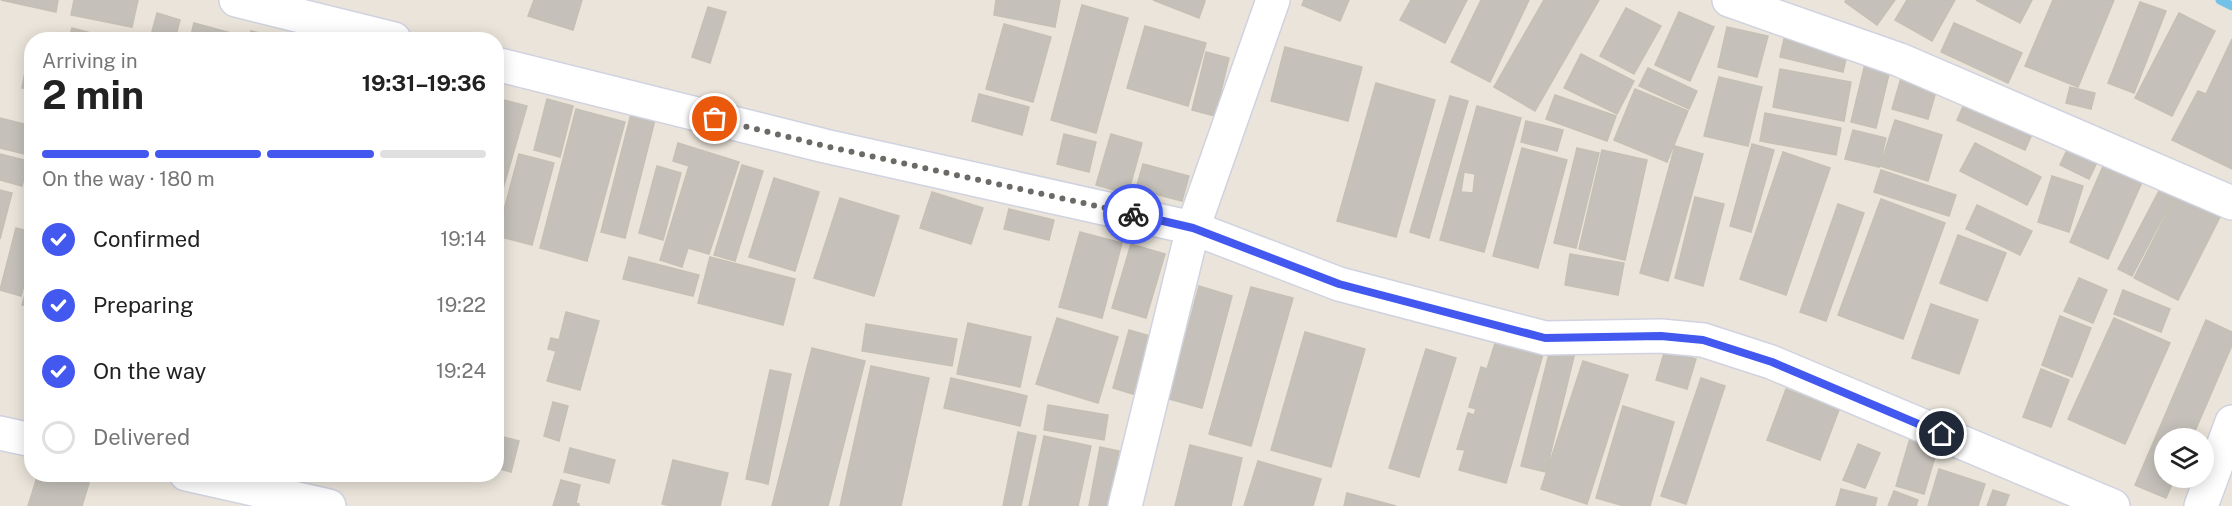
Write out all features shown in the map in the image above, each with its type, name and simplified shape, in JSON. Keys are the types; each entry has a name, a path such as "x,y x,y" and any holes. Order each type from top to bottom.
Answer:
{"street":[{"path":"236,0 366,32"},
{"path":"1125,506 1193,228 1274,0"},
{"path":"1729,0 1900,60 2232,203"},
{"path":"504,66 825,146 1193,228 1339,284 1545,338 1661,336 1703,340 1772,362 2113,506"},
{"path":"2201,506 2232,422"},
{"path":"0,433 24,438"},
{"path":"221,482 316,504"}],"building":[{"path":"1,0 58,0 56,12"},
{"path":"74,0 138,0 132,27 71,15"},
{"path":"534,0 582,0 573,30 528,16"},
{"path":"996,0 1060,0 1055,27 994,15"},
{"path":"1153,0 1203,0 1205,1 1199,18"},
{"path":"1304,0 1349,0 1340,21 1302,5"},
{"path":"1411,0 1467,0 1445,43 1400,20"},
{"path":"1481,0 1529,0 1490,82 1451,62"},
{"path":"1544,0 1599,0 1535,111 1494,87"},
{"path":"1846,0 1895,0 1877,25 1845,2"},
{"path":"1907,0 1955,0 1932,41 1895,20"},
{"path":"1976,0 2032,0 2020,23"},
{"path":"2053,0 2114,0 2078,87 2025,66"},
{"path":"2140,2 2166,11 2134,93 2108,83"},
{"path":"1082,5 1128,18 1096,133 1051,120"},
{"path":"708,7 726,12 710,63 692,57"},
{"path":"1626,8 1661,26 1634,74 1600,56"},
{"path":"1679,12 1714,27 1690,81 1655,65"},
{"path":"157,13 180,20 177,32 152,32"},
{"path":"2179,13 2215,31 2172,116 2135,98"},
{"path":"194,23 227,32 192,32"},
{"path":"1954,23 2022,53 2008,83 1941,52"},
{"path":"1004,24 1051,37 1033,102 986,89"},
{"path":"1145,26 1206,43 1188,106 1127,88"},
{"path":"1727,27 1768,36 1757,77 1718,67"},
{"path":"72,28 87,32 71,32"},
{"path":"1784,39 1847,54 1843,72 1780,57"},
{"path":"2232,39 2232,169 2172,140 2198,91 2206,94"},
{"path":"1285,47 1362,67 1348,121 1271,101"},
{"path":"1206,52 1229,58 1215,116 1192,110"},
{"path":"1581,54 1634,81 1617,114 1564,88"},
{"path":"1865,64 1890,70 1876,128 1851,122"},
{"path":"1648,68 1697,91 1689,109 1639,86"},
{"path":"1780,69 1851,82 1844,121 1773,107"},
{"path":"1719,77 1762,87 1748,146 1704,136"},
{"path":"1901,78 1937,88 1928,119 1892,109"},
{"path":"1376,83 1435,100 1396,237 1337,221"},
{"path":"2070,87 2095,93 2091,109 2066,103"},
{"path":"1635,89 1688,111 1667,162 1614,140"},
{"path":"979,94 1029,107 1022,135 972,121"},
{"path":"1555,95 1616,116 1607,141 1546,119"},
{"path":"1450,96 1468,101 1429,238 1410,232"},
{"path":"547,99 573,106 560,157 534,150"},
{"path":"504,100 527,106 504,185"},
{"path":"1965,102 2033,132 2025,150 1957,120"},
{"path":"633,106 657,112 625,238 601,232"},
{"path":"1477,106 1521,118 1484,252 1440,240","holes":["1464,172 1475,174 1473,193 1461,192"]},
{"path":"576,109 625,122 587,261 540,248"},
{"path":"1765,113 1841,128 1836,155 1760,141"},
{"path":"0,118 24,124 24,154 0,148"},
{"path":"1895,120 1942,135 1928,181 1880,166"},
{"path":"1526,121 1563,130 1557,151 1521,142"},
{"path":"1853,130 1886,138 1879,167 1845,159"},
{"path":"1064,134 1096,142 1089,172 1057,164"},
{"path":"1111,134 1142,143 1128,194 1096,185"},
{"path":"678,143 739,162 709,254 688,248 682,267 660,260 689,166 673,161"},
{"path":"1975,143 2041,177 2027,205 1960,171"},
{"path":"1752,144 1774,150 1751,232 1730,226"},
{"path":"1675,146 1703,154 1668,281 1640,273"},
{"path":"2069,146 2098,160 2089,179 2060,165"},
{"path":"1522,148 1567,160 1538,268 1493,256"},
{"path":"1577,148 1599,153 1576,248 1554,243"},
{"path":"1602,150 1647,160 1625,260 1579,249"},
{"path":"1783,152 1830,168 1786,295 1740,279"},
{"path":"0,154 24,160 22,186 0,180"},
{"path":"519,154 554,163 532,245 504,238 504,210"},
{"path":"1143,164 1189,176 1182,201 1136,189"},
{"path":"2104,164 2142,182 2108,259 2070,242"},
{"path":"742,165 763,171 735,261 714,255"},
{"path":"657,166 681,173 663,240 639,233"},
{"path":"1881,170 1956,195 1949,216 1874,192"},
{"path":"2052,176 2083,186 2069,232 2038,222"},
{"path":"774,178 819,192 795,271 749,257"},
{"path":"2160,189 2174,196 2132,276 2118,269"},
{"path":"0,190 12,193 0,239"},
{"path":"932,192 983,208 971,244 920,228"},
{"path":"2176,195 2220,217 2178,300 2134,278"},
{"path":"1695,197 1724,204 1703,286 1675,278"},
{"path":"840,198 899,216 874,296 814,278"},
{"path":"1881,199 1945,223 1903,339 1838,315"},
{"path":"1838,204 1864,213 1826,321 1800,312"},
{"path":"1977,205 2032,231 2020,255 1966,229"},
{"path":"1009,209 1054,220 1049,240 1004,229"},
{"path":"16,228 24,230 24,285 21,296 0,290"},
{"path":"1080,232 1122,243 1102,318 1059,307"},
{"path":"1958,235 2006,253 1987,301 1940,283"},
{"path":"1131,244 1165,254 1146,318 1112,308"},
{"path":"1570,254 1624,263 1618,295 1565,285"},
{"path":"629,257 699,275 693,296 623,279"},
{"path":"710,257 795,279 783,325 698,303"},
{"path":"2079,278 2107,290 2093,323 2064,311"},
{"path":"1199,286 1232,296 1202,408 1169,399"},
{"path":"1251,287 1293,298 1251,446 1209,434"},
{"path":"2123,290 2170,309 2161,332 2114,314"},
{"path":"1931,304 1978,320 1959,374 1912,358"},
{"path":"566,312 599,321 580,390 547,381 556,351 548,349 551,338 559,340"},
{"path":"2060,316 2091,328 2072,377 2042,365"},
{"path":"1057,318 1118,337 1098,403 1036,384"},
{"path":"2114,318 2170,343 2125,444 2068,419"},
{"path":"2206,320 2232,332 2232,345 2196,428 2160,428"},
{"path":"968,323 1031,337 1020,387 957,374"},
{"path":"866,324 957,339 952,366 862,351"},
{"path":"1129,330 1150,336 1133,394 1113,388"},
{"path":"1305,332 1365,349 1331,467 1271,450"},
{"path":"1496,340 1543,354 1506,483 1459,470 1465,450 1457,449 1468,413 1474,415 1476,409 1469,407 1481,367 1487,369"},
{"path":"1552,342 1576,348 1546,472 1521,466"},
{"path":"812,348 865,361 828,506 772,506"},
{"path":"1426,349 1456,358 1419,477 1389,468"},
{"path":"1665,350 1696,359 1687,389 1656,380"},
{"path":"1583,361 1628,375 1587,504 1541,489"},
{"path":"871,366 929,378 901,506 840,506"},
{"path":"2041,369 2069,380 2051,427 2023,417"},
{"path":"770,370 791,374 768,484 746,479"},
{"path":"951,378 1027,396 1020,426 944,408"},
{"path":"1701,378 1725,386 1686,504 1661,496"},
{"path":"1786,389 1839,410 1820,460 1767,440"},
{"path":"553,402 568,406 559,441 544,436"},
{"path":"1048,405 1108,415 1104,440 1044,430"},
{"path":"1623,406 1674,422 1650,506 1624,506 1596,498"},
{"path":"1018,432 1036,436 1021,506 1003,506"},
{"path":"1911,435 1939,443 1924,494 1896,486"},
{"path":"1044,436 1091,446 1078,506 1029,506"},
{"path":"504,437 519,441 511,472 504,470"},
{"path":"2154,441 2154,488 2170,488 2166,498 2135,485"},
{"path":"1858,444 1880,453 1865,488 1843,480"},
{"path":"1190,445 1242,458 1231,506 1175,506"},
{"path":"1100,447 1119,451 1108,506 1089,506"},
{"path":"570,448 615,460 609,483 564,472"},
{"path":"673,460 728,473 720,506 662,504"},
{"path":"1258,461 1321,479 1313,506 1244,506"},
{"path":"1939,469 1985,484 1978,506 1928,506"},
{"path":"561,480 580,485 576,503 579,506 553,506"},
{"path":"36,482 89,483 82,506 28,506"},
{"path":"1841,489 1877,498 1875,506 1836,506"},
{"path":"1993,490 2009,495 2005,506 1987,506"},
{"path":"1894,491 1918,500 1916,506 1888,506"},
{"path":"1347,493 1396,506 1344,506"}],"waterway":[{"path":"2220,0 2232,6"}],"way so far":[{"path":"715,119 825,146 1133,214"}],"route":[{"path":"1133,214 1193,228 1339,284 1545,338 1661,336 1703,340 1772,362 1942,434"}]}
